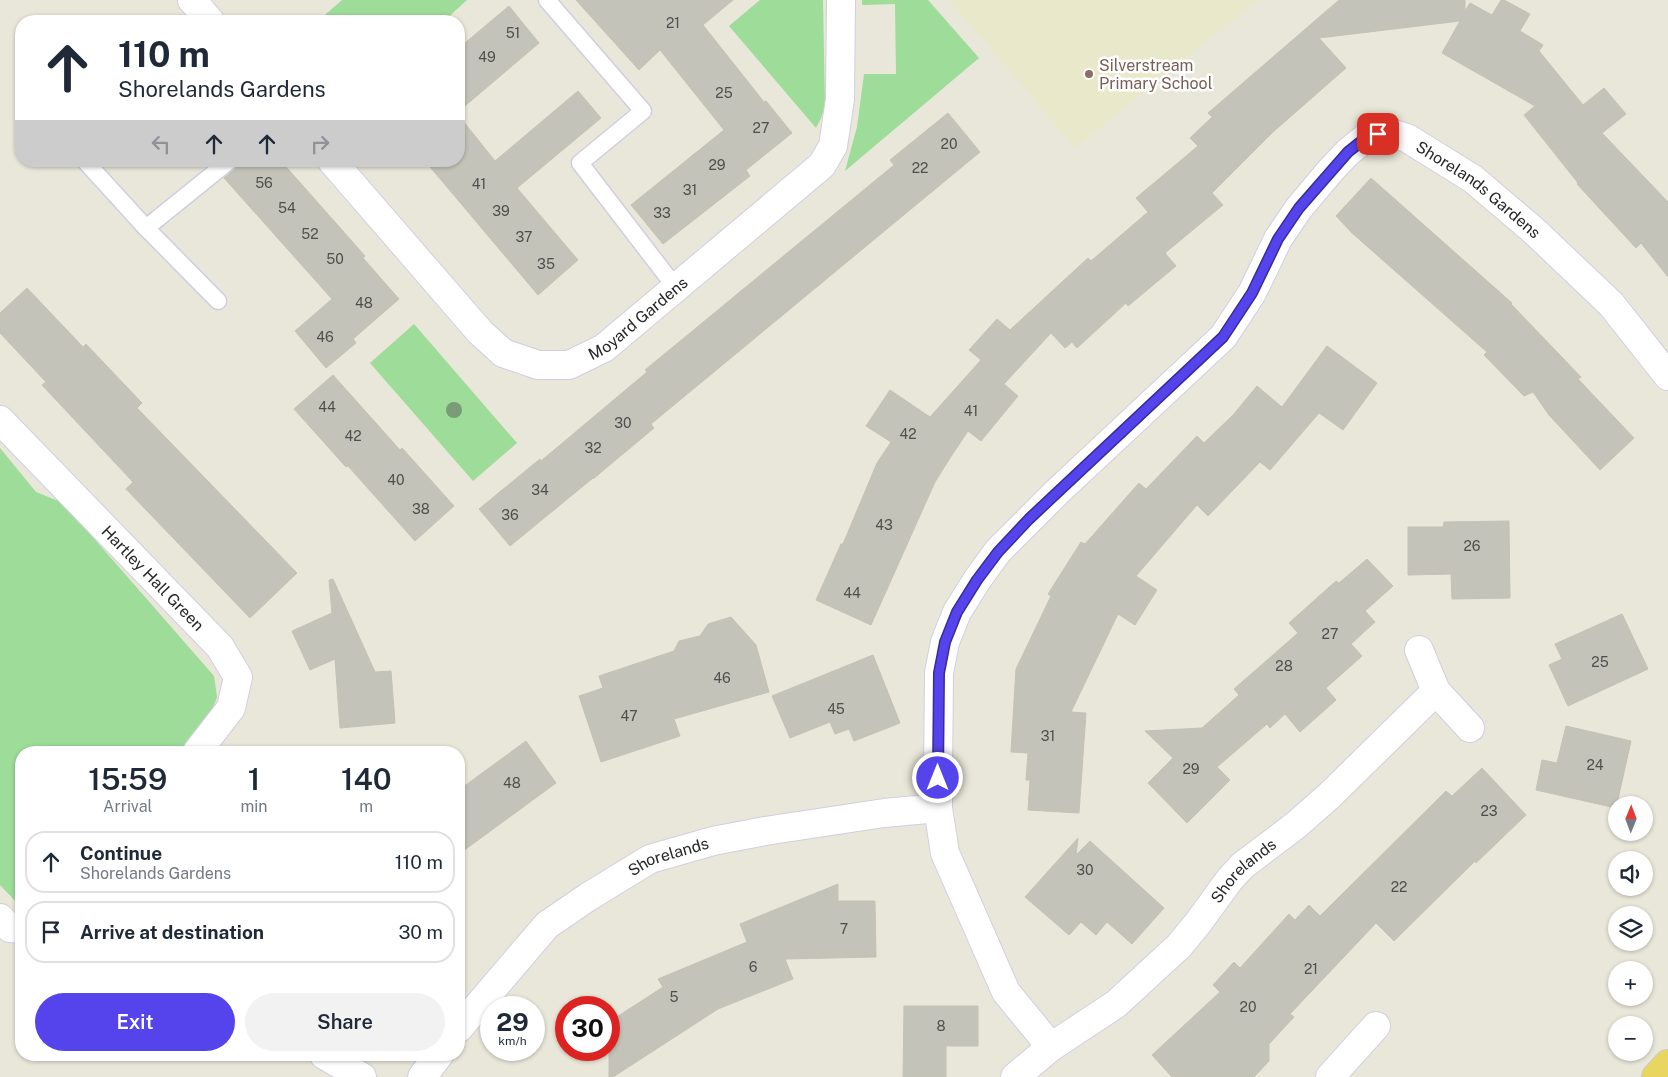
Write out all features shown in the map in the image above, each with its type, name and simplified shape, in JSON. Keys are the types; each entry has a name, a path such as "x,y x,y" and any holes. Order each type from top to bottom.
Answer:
{"highway":[{"path":"1656,1077 1668,1064"}],"street":[{"path":"192,0 205,15"},
{"name":"Moyard Gardens","path":"337,167 480,332 503,352 538,365 569,365 604,348 822,165 833,146 840,99 841,0"},
{"name":"Shorelands Gardens","path":"938,808 939,673 945,642 961,605 998,552 1029,519 1223,337 1252,293 1278,239 1299,208 1348,152 1368,136 1388,132 1407,138 1473,179 1533,230 1611,304 1668,376"},
{"name":"Hartley Hall Green","path":"0,420 220,647 238,677 231,708 202,746"},
{"path":"1419,650 1436,691 1470,728"},
{"name":"Shorelands","path":"1015,1077 1051,1047 1116,1004 1179,946 1242,866 1296,825 1329,796 1436,691"},
{"path":"938,808 945,853 1006,992 1051,1047"},
{"name":"Shorelands","path":"465,1021 547,925 650,859 713,841 765,831 874,814 938,808"},
{"path":"0,918 10,928 15,928"},
{"path":"1330,1077 1376,1026"},
{"path":"334,1061 362,1077"},
{"path":"422,1077 434,1061"}],"lane":[{"path":"546,0 643,111 580,163 676,288"},
{"path":"90,167 146,228 218,301"},
{"path":"146,228 222,167"}],"shaded area":[{"name":"Silverstream Primary School","path":"949,0 1258,0 1075,148"}],"green space":[{"path":"342,0 467,0 451,15 325,15"},
{"path":"760,0 823,0 825,106 816,128 729,26"},
{"path":"862,0 928,0 979,58 845,171 857,127 864,74 896,74 895,4 862,5"},
{"path":"414,324 517,443 473,481 370,363"},
{"path":"0,448 36,492 63,503 214,676 217,697 209,718 188,746 15,746 15,901 0,885"}],"building":[{"path":"576,0 733,0 703,25 764,102 766,101 792,133 746,170 750,176 663,244 631,205 724,130 660,50 639,70"},
{"path":"1339,0 1465,0 1465,11 1470,3 1492,15 1501,0 1504,0 1530,14 1520,31 1543,45 1539,51 1583,105 1604,88 1626,114 1602,133 1668,202 1668,277 1641,243 1636,248 1577,184 1524,115 1535,106 1442,53 1460,21 1319,38 1346,68 1273,132 1212,193 1223,205 1165,253 1176,266 1128,306 1126,303 1077,348 1072,342 1065,348 1051,333 1004,384 1018,396 981,441 968,431 935,482 871,625 816,600 841,544 843,544 877,463 891,442 866,426 890,390 930,417 981,360 969,350 997,319 1010,330 1088,258 1091,261 1148,212 1136,198 1198,146 1190,138 1212,117 1208,113"},
{"path":"509,6 539,43 465,106 465,43"},
{"path":"578,91 601,118 517,188 578,260 538,295 430,167 465,167 465,124 495,161"},
{"path":"948,113 980,152 651,424 654,428 510,546 479,509 540,459 541,461 647,372 645,370 894,165 890,160"},
{"path":"286,167 365,256 363,258 399,299 353,339 356,343 326,368 295,331 332,299 224,178 236,168"},
{"path":"1371,178 1512,303 1581,377 1578,379 1634,438 1600,470 1549,415 1533,392 1524,396 1484,355 1487,352 1352,233 1336,216"},
{"path":"27,288 83,347 86,344 142,403 137,408 297,573 250,618 126,489 133,482 42,385 46,382 0,333 0,313"},
{"path":"1327,346 1377,383 1343,430 1319,413 1270,470 1260,462 1208,516 1197,505 1136,576 1157,590 1135,625 1118,614 1071,712 1086,713 1079,813 1028,810 1030,780 1026,780 1028,753 1011,752 1016,669 1051,596 1048,594 1081,542 1085,544 1139,483 1146,489 1197,436 1204,443 1233,415 1257,386 1282,407"},
{"path":"333,375 400,450 402,448 454,506 415,541 294,409"},
{"path":"1509,521 1510,598 1452,599 1451,574 1408,575 1408,527 1443,527 1444,522"},
{"path":"1367,559 1393,586 1365,611 1375,622 1351,644 1362,656 1326,688 1336,700 1300,732 1285,714 1270,728 1267,724 1217,767 1230,780 1187,823 1148,783 1173,758 1145,731 1202,728 1239,695 1234,689 1298,633 1289,623 1336,581 1339,583"},
{"path":"333,579 375,672 391,671 395,723 340,728 335,659 310,670 292,631 332,613 329,580"},
{"path":"1622,614 1648,669 1568,706 1549,665 1562,659 1555,644"},
{"path":"731,617 756,645 769,692 674,719 680,736 601,762 579,696 603,688 599,676 674,651 679,641 700,636 708,624"},
{"path":"873,655 900,723 854,741 849,729 835,734 830,722 790,738 772,696"},
{"path":"1566,726 1631,741 1619,796 1608,796 1608,806 1536,790 1542,760 1557,763"},
{"path":"526,741 556,783 465,850 465,786"},
{"path":"1482,768 1526,815 1476,863 1475,861 1394,941 1376,923 1290,1014 1294,1017 1269,1044 1269,1061 1254,1077 1172,1077 1152,1055 1220,992 1213,985 1234,962 1240,968 1289,914 1295,920 1309,905 1320,916 1446,791 1452,796"},
{"path":"1078,838 1076,855 1090,841 1164,908 1132,944 1107,922 1096,935 1081,922 1069,935 1025,897"},
{"path":"838,884 838,901 875,901 876,957 785,959 793,979 718,1009 613,1077 609,1077 609,1061 620,1061 620,1015 663,987 658,979 747,942 740,924"},
{"path":"904,1006 978,1006 978,1046 946,1046 946,1077 903,1077"}],"place":[{"name":"Silverstream Primary School","path":"1089,74"}],"route":[{"path":"938,778 939,673 945,642 957,612 977,580 998,552 1037,511 1223,337 1252,293 1278,239 1299,208 1348,152 1368,136 1378,134"}]}
